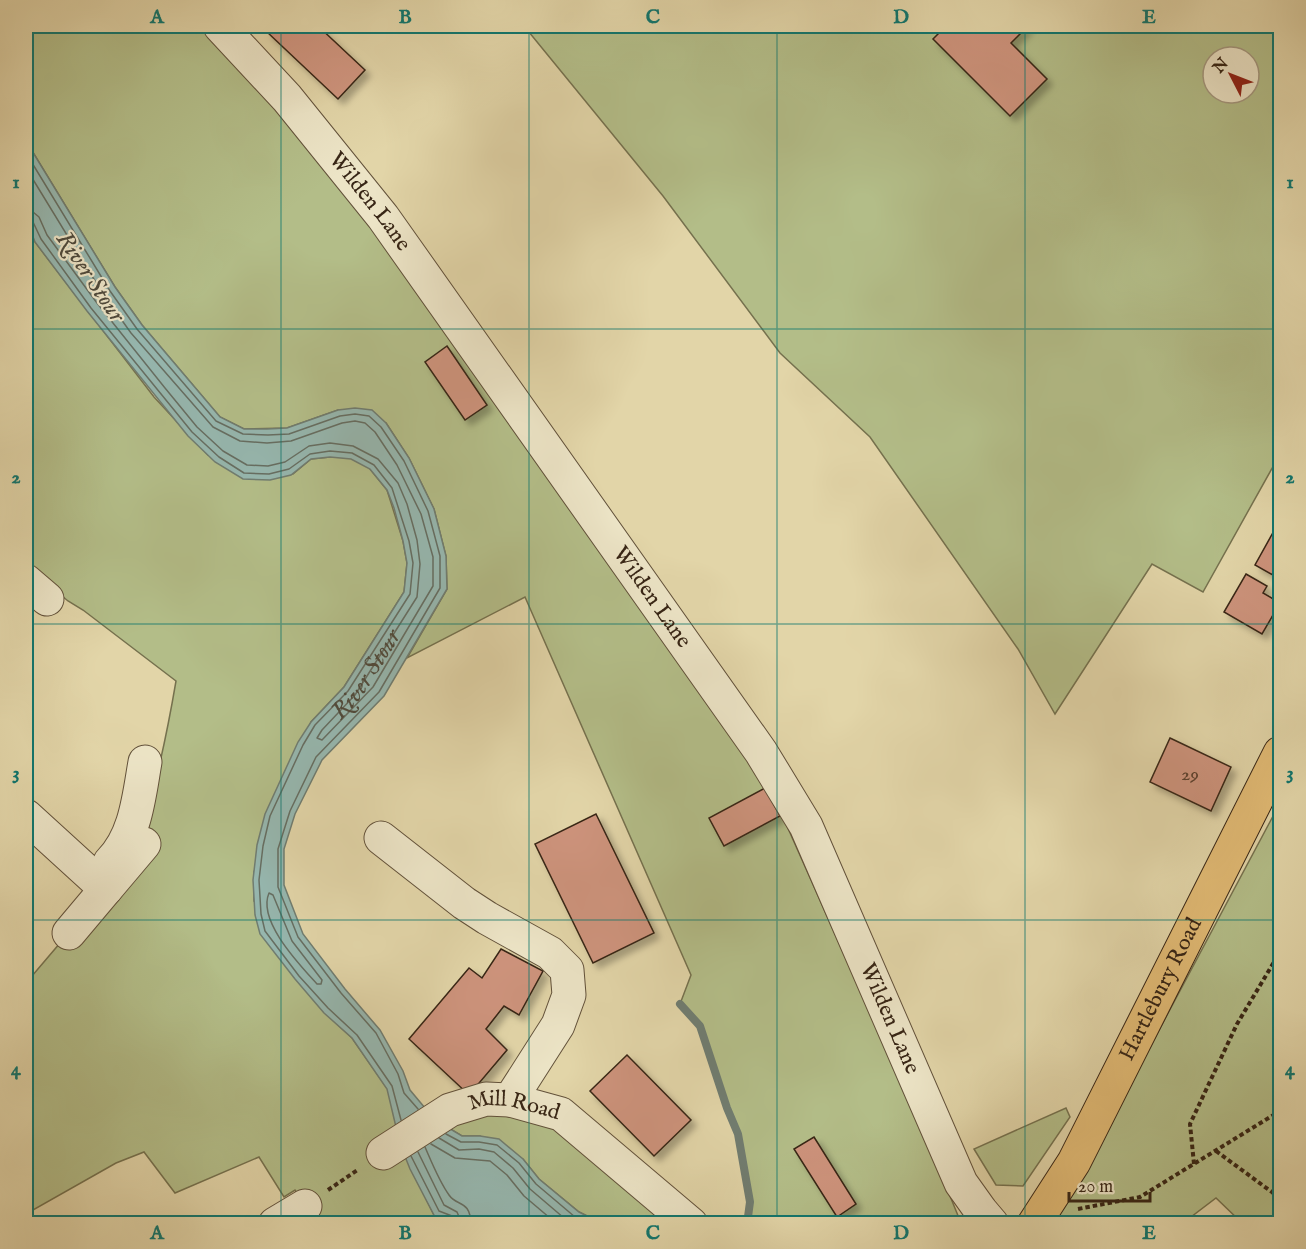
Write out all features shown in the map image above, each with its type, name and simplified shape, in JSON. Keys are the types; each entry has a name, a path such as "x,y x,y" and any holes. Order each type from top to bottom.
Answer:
{"main road":[{"name":"Hartlebury Road","path":"1036,1220 1074,1162 1281,753"}],"street":[{"name":"Wilden Lane","path":"220,26 287,98 383,217 761,752 806,826 961,1183 992,1224"},
{"path":"69,933 127,839 145,762"},
{"path":"30,820 99,883"},
{"path":"381,838 464,903 550,953 567,970 568,995 558,1025 510,1100"},
{"path":"99,883 144,844"},
{"name":"Mill Road","path":"383,1153 450,1110 486,1099 510,1100 561,1114 691,1224"},
{"path":"275,1224 305,1206"}],"path":[{"path":"1194,1164 1190,1124 1237,1024 1281,952"},
{"path":"1036,1220 1140,1197 1281,1112"},
{"path":"1216,1151 1281,1198"},
{"path":"305,1206 383,1153"}],"green space":[{"path":"26,26 220,26 287,98 770,788 930,1147 961,1223 747,1223 750,1202 738,1134 700,1026 680,1004 691,975 525,597 407,658 447,589 446,556 434,509 409,458 386,423 338,410 287,428 244,429 220,417 142,325 115,287 26,141"},
{"path":"524,26 1280,26 1280,454 1203,592 1152,564 1055,714 1018,649 870,437 780,353 663,196"},
{"path":"26,219 35,242 154,397 208,455 293,474 311,459 355,457 370,469 387,490 403,541 407,563 404,592 344,687 311,722 254,872 254,901 338,1025 352,1038 389,1091 400,1144 435,1217 458,1223 274,1223 305,1206 295,1190 284,1197 259,1157 175,1193 144,1152 116,1163 26,1214 26,983 134,856 158,770 176,681 68,601 26,566"},
{"path":"1280,803 1280,1223 1242,1223 1216,1198 1183,1223 1050,1224 1117,1109"},
{"path":"535,1106 691,1223 601,1223 579,1212 539,1179 523,1159 480,1136 462,1136 435,1120"},
{"path":"1066,1108 1070,1117 1023,1186 996,1185 974,1149"}],"water":[{"name":"River Stour","path":"26,141 115,287 142,325 220,417 244,429 267,429 287,428 338,410 355,408 372,410 386,423 409,458 434,509 446,556 447,589 384,696 322,760 295,814 284,849 284,885 303,934 380,1030 403,1071 410,1090 435,1120 462,1136 499,1139 523,1159 539,1179 579,1212 601,1223 458,1224 435,1217 400,1144 387,1089 352,1038 324,1013 260,934 255,915 253,880 257,845 265,814 298,742 311,722 344,687 404,592 407,563 394,508 387,490 370,469 351,459 330,457 311,459 291,475 270,480 243,479 215,462 188,436 87,311 35,242 26,219"}],"building":[{"path":"271,26 318,26 365,70 338,99 266,31"},
{"path":"946,26 1028,26 1011,43 1047,79 1010,116 933,39"},
{"path":"447,346 487,405 465,420 425,362"},
{"path":"1280,520 1280,579 1255,565"},
{"path":"1246,574 1267,586 1263,593 1280,603 1262,634 1224,612"},
{"path":"1170,738 1231,767 1211,811 1150,782"},
{"path":"765,788 780,816 724,846 709,818"},
{"path":"596,814 654,933 593,963 535,844"},
{"path":"501,949 543,971 519,1015 504,1006 486,1029 507,1050 469,1095 409,1039 469,968 482,978"},
{"path":"627,1055 691,1120 654,1156 590,1091"},
{"path":"814,1137 856,1204 837,1217 794,1149"}],"waterway":[{"path":"680,1004 700,1026 738,1134 750,1202 747,1224"}]}
